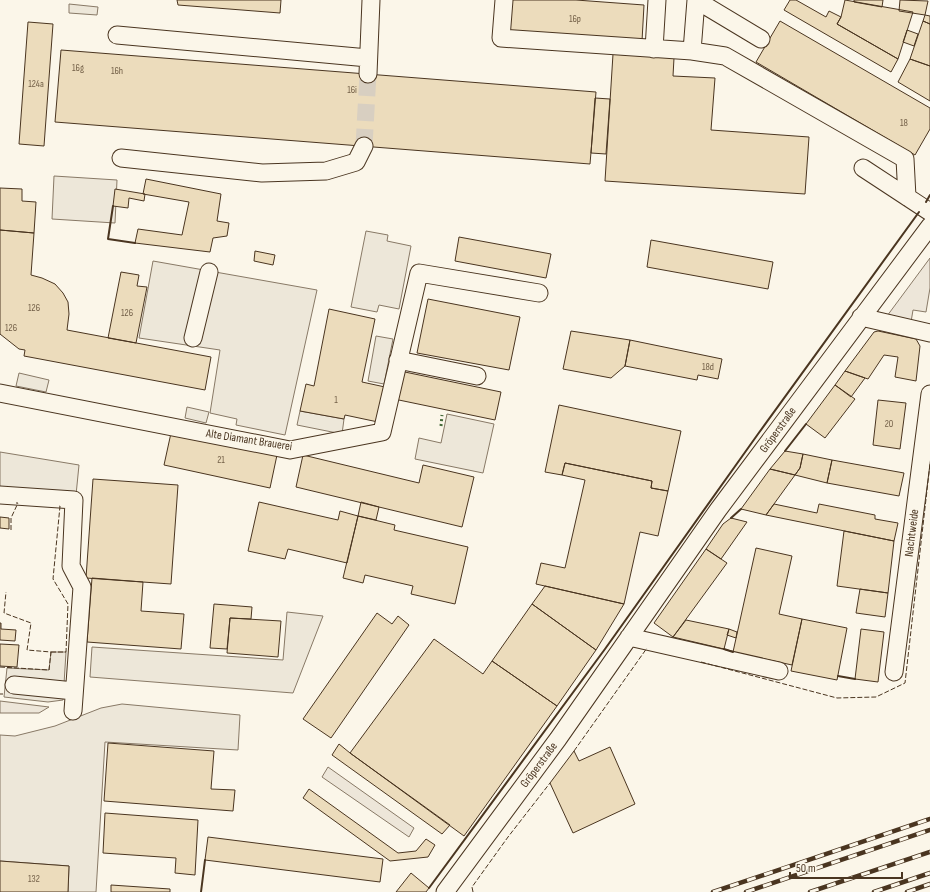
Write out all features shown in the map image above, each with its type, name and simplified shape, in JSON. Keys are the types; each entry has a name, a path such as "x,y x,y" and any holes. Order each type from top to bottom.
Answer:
{"street":[{"path":"117,35 368,66 371,0"},
{"path":"504,0 501,38 654,50 692,51 725,56 906,159 908,197"},
{"path":"654,50 657,0"},
{"path":"692,51 696,0 761,39"},
{"path":"121,158 262,174 326,171 356,162 364,146"},
{"path":"863,168 930,212"},
{"name":"Gröperstraße","path":"445,892 558,739 718,510 930,226"},
{"path":"193,338 209,272"},
{"name":"Alte Diamant Brauerei","path":"0,393 290,450 382,432 419,272 539,293"},
{"path":"861,318 930,333"},
{"path":"398,360 477,376"},
{"name":"Nachtweide","path":"894,672 930,394"},
{"path":"0,495 74,500 71,566 82,587 73,711"},
{"path":"629,637 779,671"},
{"path":"14,686 74,691"}],"shaded area":[{"path":"69,4 98,7 97,15 69,13"},
{"path":"54,176 117,180 115,223 52,219"},
{"path":"366,231 388,235 387,241 411,246 399,309 379,305 377,312 351,307"},
{"path":"930,258 930,288 926,312 913,310 911,322 887,316"},
{"path":"153,261 317,290 285,435 236,425 237,419 210,413 220,350 139,338"},
{"path":"376,336 393,339 384,384 368,381"},
{"path":"19,373 49,380 46,392 16,386"},
{"path":"187,407 209,412 206,423 185,418"},
{"path":"300,411 344,419 342,434 297,425"},
{"path":"447,414 494,424 483,473 415,459 419,438 441,443"},
{"path":"0,452 79,465 76,495 0,487"},
{"path":"287,612 323,616 293,693 90,677 92,647 283,660"},
{"path":"51,652 66,652 63,700 48,702 4,697 7,668 49,670"},
{"path":"0,701 49,707 39,713 0,713"},
{"path":"122,704 240,715 238,750 105,742 96,892 68,892 69,866 0,861 0,735 15,736 55,726 101,708"},
{"path":"328,767 414,828 409,837 322,777"}],"building":[{"path":"177,0 281,0 280,13 178,5"},
{"path":"509,0 576,0 644,5 642,41 507,33"},
{"path":"790,0 796,0 826,17 829,11 841,17 837,24 898,59 891,72 784,10"},
{"path":"845,0 913,12 898,59 837,24 841,17"},
{"path":"854,0 883,0 882,7 854,2"},
{"path":"900,0 928,1 925,15 899,11"},
{"path":"925,15 930,16 930,24 923,21"},
{"path":"780,21 930,108 930,129 915,155 756,62"},
{"path":"923,21 930,24 930,66 910,59"},
{"path":"28,22 53,24 44,146 19,144"},
{"path":"907,30 918,34 914,46 903,42"},
{"path":"61,50 596,92 590,164 55,122"},
{"path":"613,54 674,58 673,76 715,78 711,130 809,137 805,194 605,181"},
{"path":"910,59 930,66 930,101 898,82"},
{"path":"595,98 610,99 606,154 591,153"},
{"path":"146,179 221,194 217,221 229,223 227,236 213,238 210,252 135,243 138,229 182,235 189,202 143,194"},
{"path":"0,188 22,189 22,201 36,202 34,233 0,230"},
{"path":"115,189 145,194 144,201 129,198 128,208 113,206"},
{"path":"0,230 34,233 31,275 55,284 63,293 68,302 69,314 67,330 211,357 205,390 24,356 25,350 19,349 0,334"},
{"path":"459,237 551,254 546,278 455,261"},
{"path":"651,240 773,262 768,289 647,267"},
{"path":"255,251 275,255 273,265 254,261"},
{"path":"121,272 139,275 137,286 147,287 136,343 108,338"},
{"path":"428,299 520,317 509,370 417,353"},
{"path":"329,309 375,319 362,382 385,387 378,422 345,415 344,419 300,411 306,384 314,386"},
{"path":"571,331 630,340 625,366 611,378 563,369"},
{"path":"878,331 916,339 920,346 916,381 895,377 898,357 884,355 868,379 845,371 874,332"},
{"path":"630,340 722,359 718,379 698,375 697,380 625,366"},
{"path":"400,371 501,392 495,420 394,399"},
{"path":"845,371 865,378 851,397 835,385"},
{"path":"835,385 855,399 825,438 806,424"},
{"path":"878,400 906,403 900,449 873,445"},
{"path":"559,405 681,431 668,491 651,488 652,481 565,463 562,475 545,472"},
{"path":"171,433 277,455 270,488 164,465"},
{"path":"785,451 803,454 800,468 795,475 770,469"},
{"path":"803,454 832,460 827,483 795,475 800,468"},
{"path":"303,455 419,483 423,465 474,477 462,527 296,487"},
{"path":"832,460 904,473 899,496 827,483"},
{"path":"565,463 652,481 651,488 668,491 658,536 640,532 624,604 536,584 541,563 565,568 585,480 562,475"},
{"path":"770,469 795,475 766,515 741,509"},
{"path":"93,479 178,485 171,584 86,578"},
{"path":"259,502 338,520 340,511 358,516 347,563 288,549 285,559 248,551"},
{"path":"361,502 379,507 376,520 358,516"},
{"path":"774,504 817,513 819,504 875,515 875,519 898,523 894,541 766,515"},
{"path":"358,516 395,525 394,530 468,547 455,604 411,594 413,586 365,575 363,583 343,578"},
{"path":"0,517 9,518 9,529 0,528"},
{"path":"731,518 747,522 721,559 706,549 723,524"},
{"path":"844,531 894,541 888,593 837,586"},
{"path":"756,548 792,556 779,614 802,619 792,665 733,652"},
{"path":"706,549 727,563 673,637 654,623"},
{"path":"92,578 143,582 141,611 184,614 181,649 87,642"},
{"path":"545,586 624,604 596,650 532,604"},
{"path":"860,589 888,593 885,617 856,613"},
{"path":"214,604 252,607 251,619 230,618 227,649 210,648"},
{"path":"532,604 596,650 557,706 492,661"},
{"path":"377,613 392,624 398,616 409,625 331,738 303,719"},
{"path":"230,618 281,621 278,657 227,653"},
{"path":"802,619 847,628 837,680 791,671"},
{"path":"686,620 729,629 724,649 673,637"},
{"path":"0,623 1,629 16,630 15,641 0,640"},
{"path":"729,629 737,632 736,638 727,635"},
{"path":"861,629 884,632 878,682 855,679"},
{"path":"434,639 483,674 492,661 557,706 464,836 350,753"},
{"path":"0,644 19,645 17,667 0,666"},
{"path":"108,743 214,751 211,789 235,790 233,811 104,801"},
{"path":"339,744 450,825 442,834 332,755"},
{"path":"610,747 635,804 573,833 550,783 574,751 579,761"},
{"path":"309,789 398,853 416,851 426,839 435,845 428,857 390,861 303,798"},
{"path":"105,813 198,820 195,875 175,873 176,858 103,853"},
{"path":"208,837 383,859 380,882 205,860"},
{"path":"0,861 69,866 68,892 0,892"},
{"path":"411,873 429,888 426,892 396,892"},
{"path":"111,885 170,889 170,892 111,892"}],"tunnel":[{"path":"364,146 368,74"}],"railway":[{"path":"713,892 930,819"},
{"path":"746,892 930,830"},
{"path":"810,892 930,852"},
{"path":"874,892 930,873"},
{"path":"907,892 930,884"}],"hedge":[{"path":"441,426 442,415"}],"fence":[{"path":"701,662 837,698 876,697 905,683 930,464"},
{"path":"11,530 11,518 18,503 16,503"},
{"path":"51,652 66,652 68,604 53,579 60,506 58,506"},
{"path":"0,667 49,670 51,652 27,650 31,623 4,613 6,592"},
{"path":"574,751 647,648"},
{"path":"473,892 472,887 508,837 550,783"}],"wall":[{"path":"926,202 930,195"},
{"path":"113,206 108,239 135,243"},
{"path":"429,888 605,649 758,434 919,212"},
{"path":"785,451 806,424"},
{"path":"731,518 741,509"},
{"path":"724,649 733,652"},
{"path":"838,676 855,679"},
{"path":"201,892 205,860"}]}
